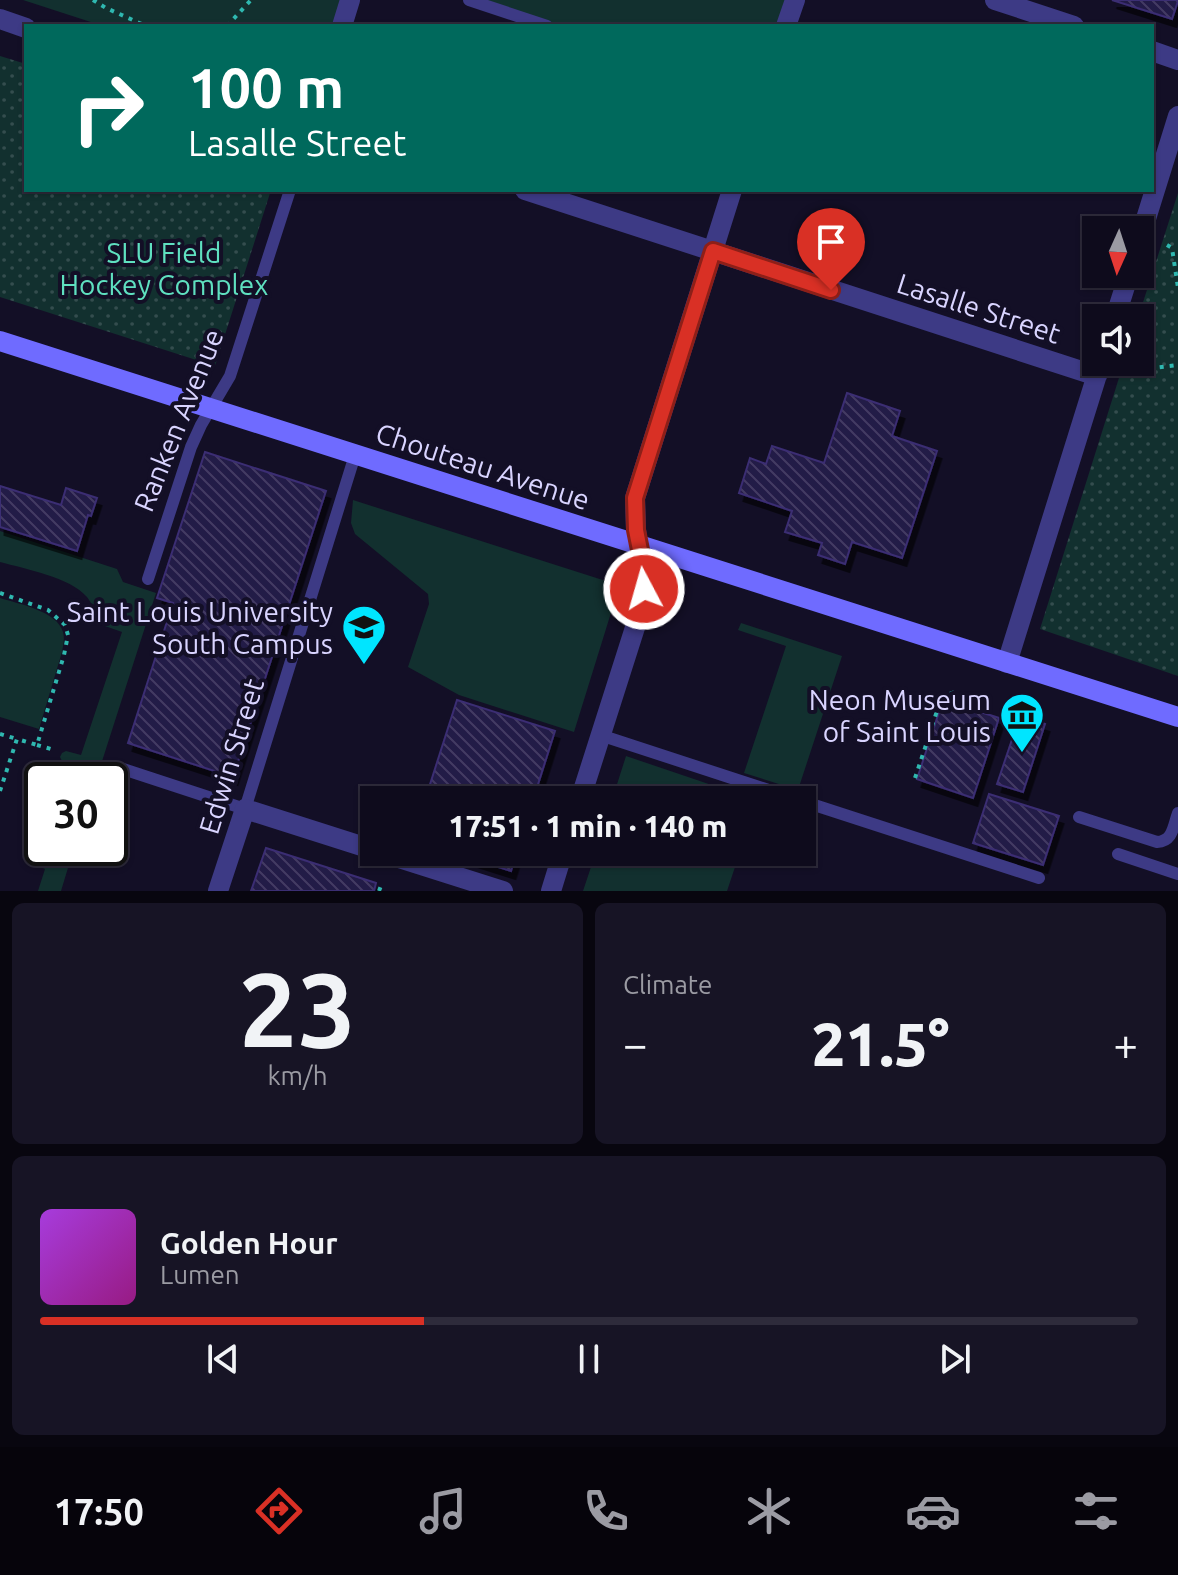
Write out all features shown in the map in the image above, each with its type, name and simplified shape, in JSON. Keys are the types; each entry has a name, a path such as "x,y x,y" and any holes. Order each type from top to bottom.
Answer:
{"main road":[{"name":"Chouteau Avenue","path":"0,341 1178,717"}],"street":[{"path":"343,24 350,0"},
{"path":"787,24 795,0"},
{"path":"995,0 1068,24"},
{"path":"0,19 24,27"},
{"path":"1154,52 1178,60"},
{"path":"1147,216 1178,116"},
{"name":"Lasalle Street","path":"531,192 1082,364"},
{"path":"584,786 641,607 644,581 634,515 635,498 731,192"},
{"path":"1007,663 1097,376"},
{"path":"245,809 360,846"},
{"name":"Edwin Street","path":"218,891 245,809"},
{"path":"424,866 503,891"},
{"path":"551,891 559,866"}],"lane":[{"path":"469,0 541,24"},
{"name":"Ranken Avenue","path":"148,579 191,447 230,376 289,192"},
{"name":"Edwin Street","path":"245,809 355,455"},
{"path":"600,735 758,786"},
{"path":"128,771 245,809"},
{"path":"816,805 1039,878"},
{"path":"1079,817 1157,842 1165,841 1170,836 1178,813"},
{"path":"1118,854 1178,874"}],"path":[{"path":"93,0 142,24"},
{"path":"229,24 251,0"},
{"path":"1167,245 1172,248 1178,288"},
{"path":"1154,368 1178,365"},
{"path":"0,593 48,610 65,625 68,635 37,745"},
{"path":"915,778 942,696 959,691"},
{"path":"0,734 51,749"},
{"path":"0,791 17,739"},
{"path":"379,891 382,883"}],"green space":[{"path":"23,0 342,0 335,24 97,24"},
{"path":"469,0 795,0 787,24 541,24"},
{"name":"SLU Field Hockey Complex","path":"0,56 24,63 24,192 270,192 215,366 0,297"},
{"path":"1178,193 1178,676 1040,629 1120,376 1154,376 1154,304 1142,304 1148,288 1154,288 1154,268"},
{"path":"353,500 619,587 574,732 459,695 408,667 429,604 428,594 355,534 351,523"},
{"path":"0,531 117,569 123,582 156,593 102,762 65,762 60,757 66,751 81,755 122,632 102,625 87,597 70,584 0,562"},
{"path":"0,598 45,614 63,632 62,652 39,729 0,717"},
{"path":"741,623 842,656 799,786 785,786 744,773 786,646 738,630"},
{"path":"626,756 715,786 616,786"},
{"path":"39,866 69,866 61,891 38,891 45,869"},
{"path":"591,866 735,866 727,891 583,891"}],"building":[{"path":"1112,0 1178,0 1178,1 1172,19"},
{"path":"847,393 900,411 892,436 937,451 902,558 852,542 845,564 818,555 822,543 785,532 792,511 739,493 750,458 766,464 772,446 824,463"},
{"path":"205,452 326,491 233,777 128,743 173,603 157,598"},
{"path":"0,486 61,505 66,488 97,498 91,516 88,515 77,551 0,527"},
{"path":"457,700 555,731 537,786 429,786"},
{"path":"943,700 999,718 973,798 917,779"},
{"name":"Neon Museum of Saint Louis","path":"1020,716 1045,724 1023,792 997,784"},
{"path":"989,794 1059,816 1043,865 973,843"},
{"path":"266,848 376,883 374,891 251,891"},
{"path":"495,866 513,866 511,871"}],"place":[{"name":"Saint Louis University South Campus","path":"364,666"},
{"name":"Neon Museum of Saint Louis","path":"1022,754"}],"route":[{"path":"644,589 634,515 635,498 713,251 831,290"}]}
